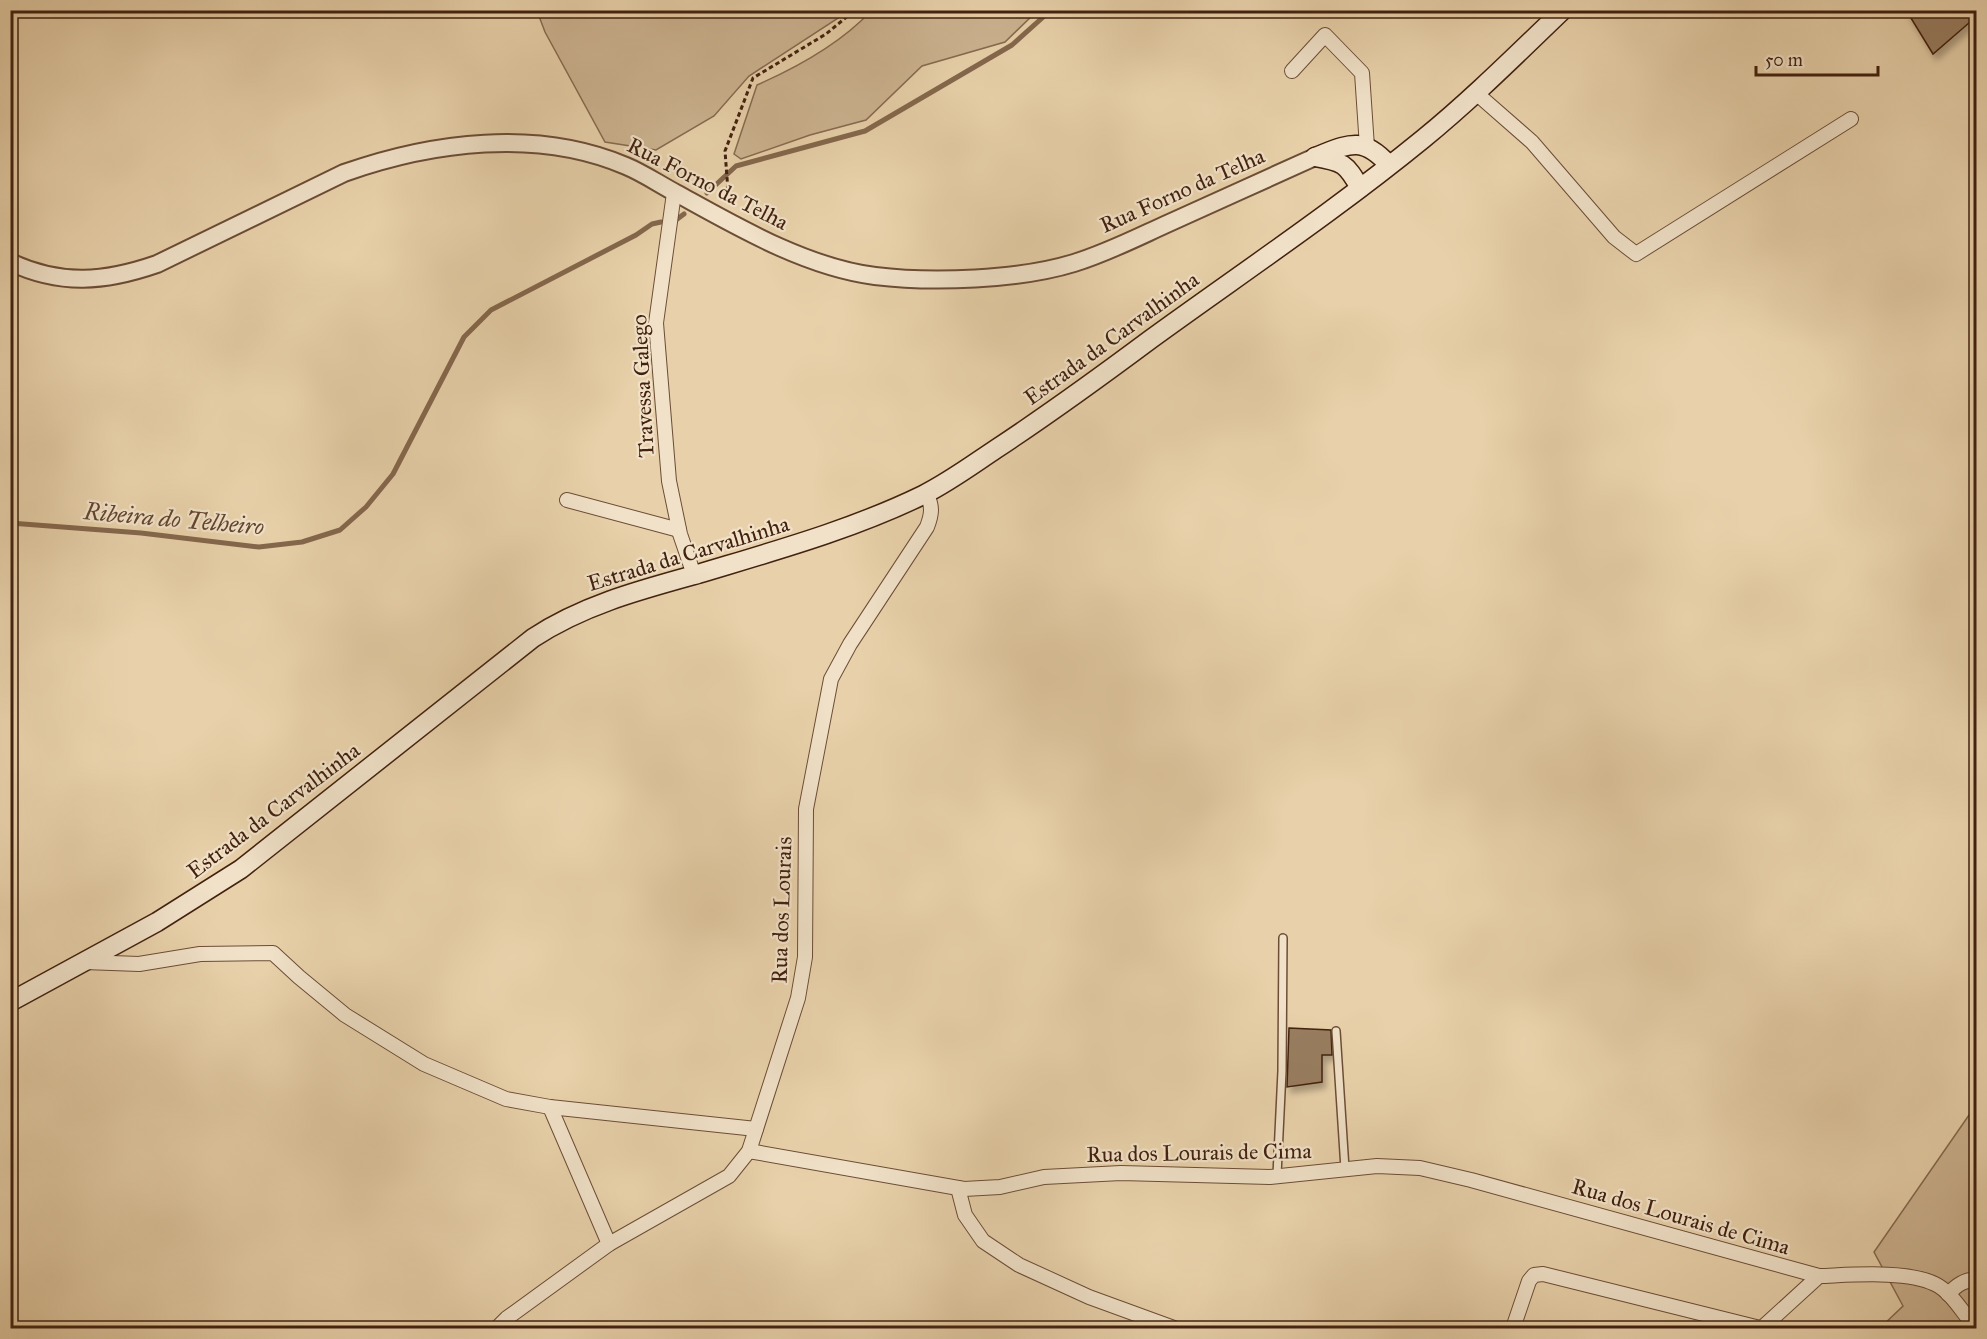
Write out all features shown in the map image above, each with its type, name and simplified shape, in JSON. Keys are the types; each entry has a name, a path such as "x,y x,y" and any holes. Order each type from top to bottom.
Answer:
{"main road":[{"name":"Estrada da Carvalhinha","path":"10,1002 158,922 241,869 532,638 549,627 594,605 836,532 926,494 1048,415 1360,188 1476,93 1563,10"},
{"name":"Rua Forno da Telha","path":"1315,157 1347,146 1364,146"},
{"path":"1360,188 1349,168 1349,157 1352,152 1364,146 1373,149 1389,165"},
{"path":"1315,157 1337,162 1349,168"}],"street":[{"path":"1292,71 1325,35 1362,73 1364,146"},
{"path":"1476,93 1532,142 1614,237 1636,254 1851,119"},
{"name":"Rua Forno da Telha","path":"10,262 60,279 82,280 130,274 157,264 344,173 375,162 464,146 507,143 545,145 627,166 772,244 803,256 873,276 960,278 1008,275 1040,272 1099,254 1315,157"},
{"name":"Travessa Galego","path":"674,193 656,323 669,481 679,530 694,574"},
{"name":"Rua dos Lourais","path":"497,1329 509,1323 609,1244 729,1176 749,1151 798,998 804,957 806,809 831,679 850,645 927,527 932,505 926,494"},
{"path":"567,500 679,530"},
{"path":"84,962 139,964 200,954 273,953 345,1015 424,1064 506,1099 550,1107 756,1129"},
{"path":"550,1107 609,1244"},
{"name":"Rua dos Lourais de Cima","path":"749,1151 958,1188 1000,1187 1044,1177 1120,1173 1270,1177 1377,1166 1420,1168 1819,1276 1874,1275 1914,1278 1936,1284 1948,1294"},
{"path":"958,1188 965,1215 983,1241 1019,1265 1142,1322 1174,1329"},
{"path":"1513,1329 1528,1281 1534,1275 1544,1275 1761,1329 1819,1276"},
{"path":"1972,1327 1948,1294 1962,1282 1977,1279"}],"lane":[{"path":"1277,1175 1282,1071 1282,938"},
{"path":"1336,1031 1345,1169"}],"path":[{"path":"730,222 725,151 753,78 826,34 855,10"}],"shaded area":[{"path":"537,11 849,11 749,76 714,116 656,150 605,142 545,32"},
{"path":"871,11 1037,11 1005,42 922,66 866,120 810,135 741,159 734,154 757,85 818,54 846,34"},
{"path":"1976,1105 1976,1328 1880,1328 1903,1306 1874,1252"}],"building":[{"path":"1906,10 1977,10 1977,16 1933,54"},
{"path":"1289,1028 1331,1030 1332,1055 1322,1055 1322,1082 1287,1087"}],"waterway":[{"name":"Ribeira do Telheiro","path":"707,193 736,166 865,131 1012,45 1051,10"},
{"name":"Ribeira do Telheiro","path":"676,220 684,214"},
{"name":"Ribeira do Telheiro","path":"10,523 141,533 259,547 302,542 340,530 366,507 393,474 464,337 491,310 636,235 652,224 661,222"}]}
